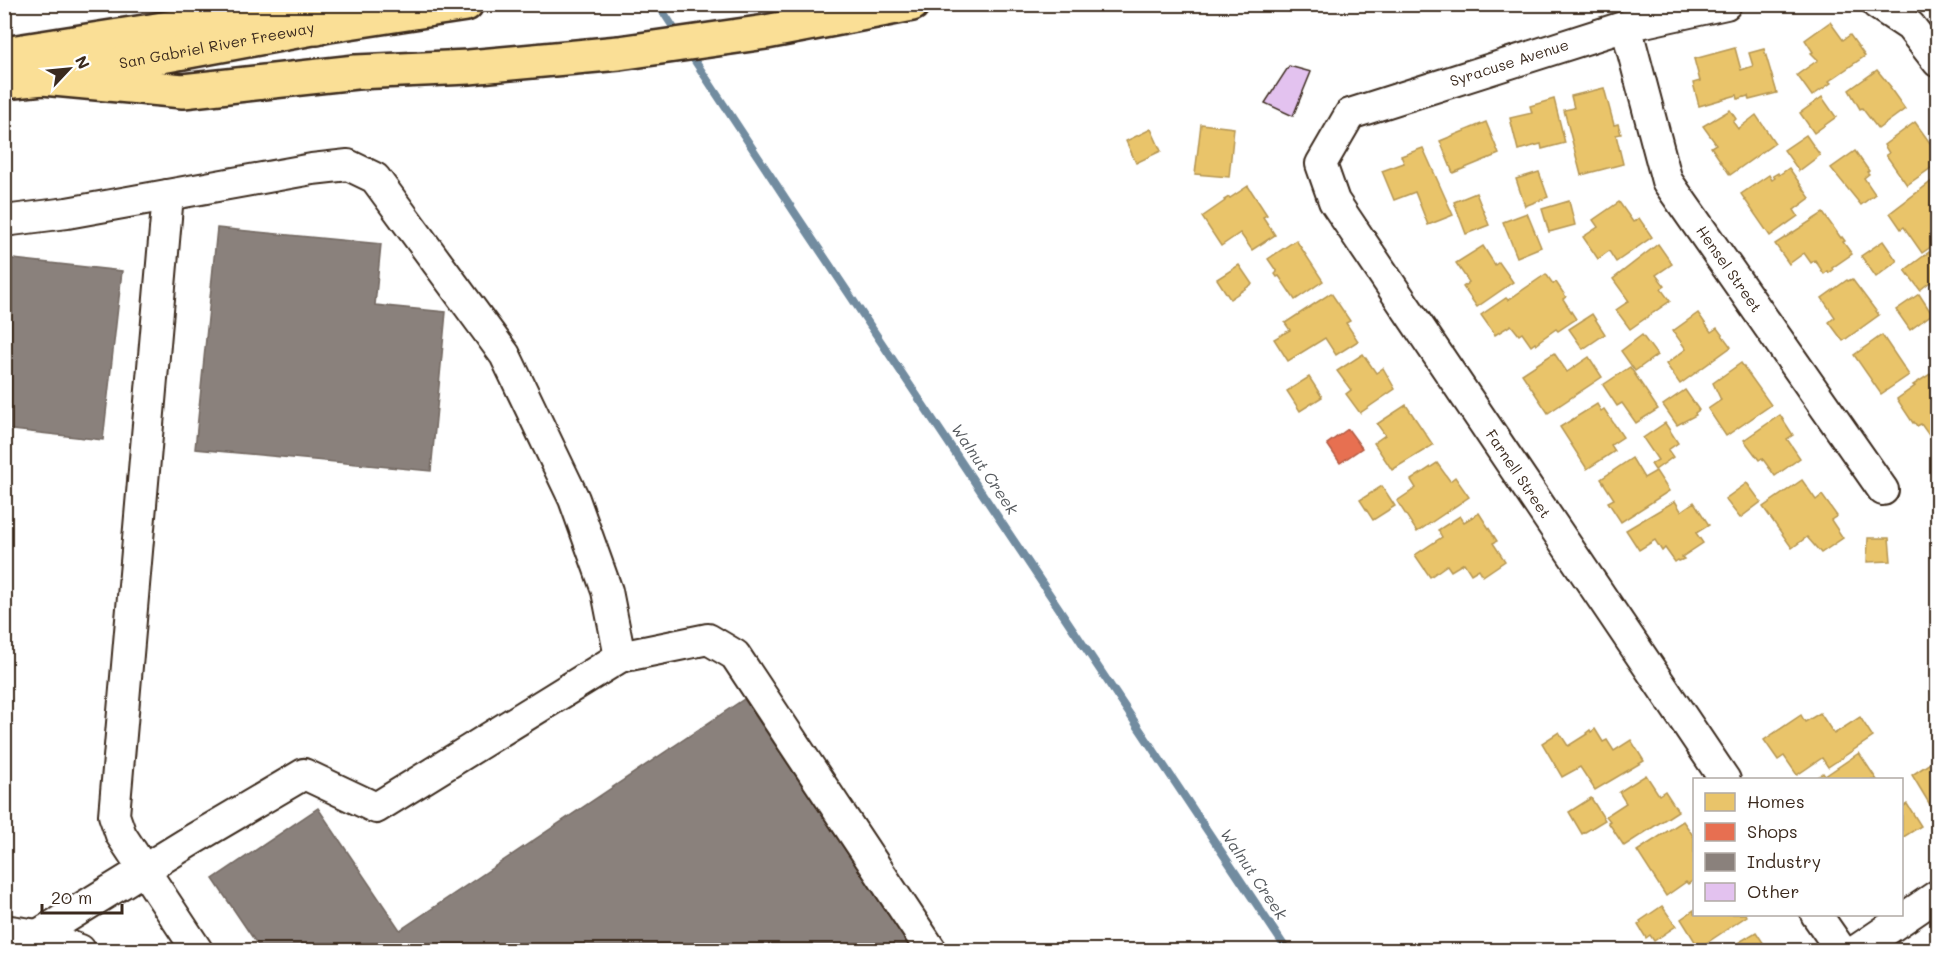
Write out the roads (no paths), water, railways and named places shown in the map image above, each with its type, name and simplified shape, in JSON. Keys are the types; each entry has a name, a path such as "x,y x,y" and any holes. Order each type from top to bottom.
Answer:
{"highway":[{"path":"4,36 64,28 192,4"},
{"name":"San Gabriel River Freeway","path":"4,82 43,78 323,27 466,4"},
{"path":"43,78 183,92 356,72 469,67 619,53 766,33 912,4"},
{"path":"4,54 285,7 323,27"}],"street":[{"name":"Syracuse Avenue","path":"1321,164 1350,114 1626,26 1726,4"},
{"path":"1877,4 1910,26 1938,62"},
{"name":"Hensel Street","path":"1626,26 1667,181 1883,490"},
{"name":"Farnell Street","path":"1321,164 1334,201 1724,778"},
{"path":"4,221 67,213 312,169 348,165 375,178 505,355 574,499 607,591 620,657"},
{"path":"168,195 114,815 121,835 197,951"},
{"path":"38,935 304,774 376,808 620,657 708,639 735,655 931,951"},
{"path":"1857,951 1938,895"},
{"path":"1817,916 1841,951"},
{"path":"4,930 38,935 80,951"}],"waterway":[{"name":"Walnut Creek","path":"658,4 679,36"},
{"name":"Walnut Creek","path":"689,52 1287,950"}]}
